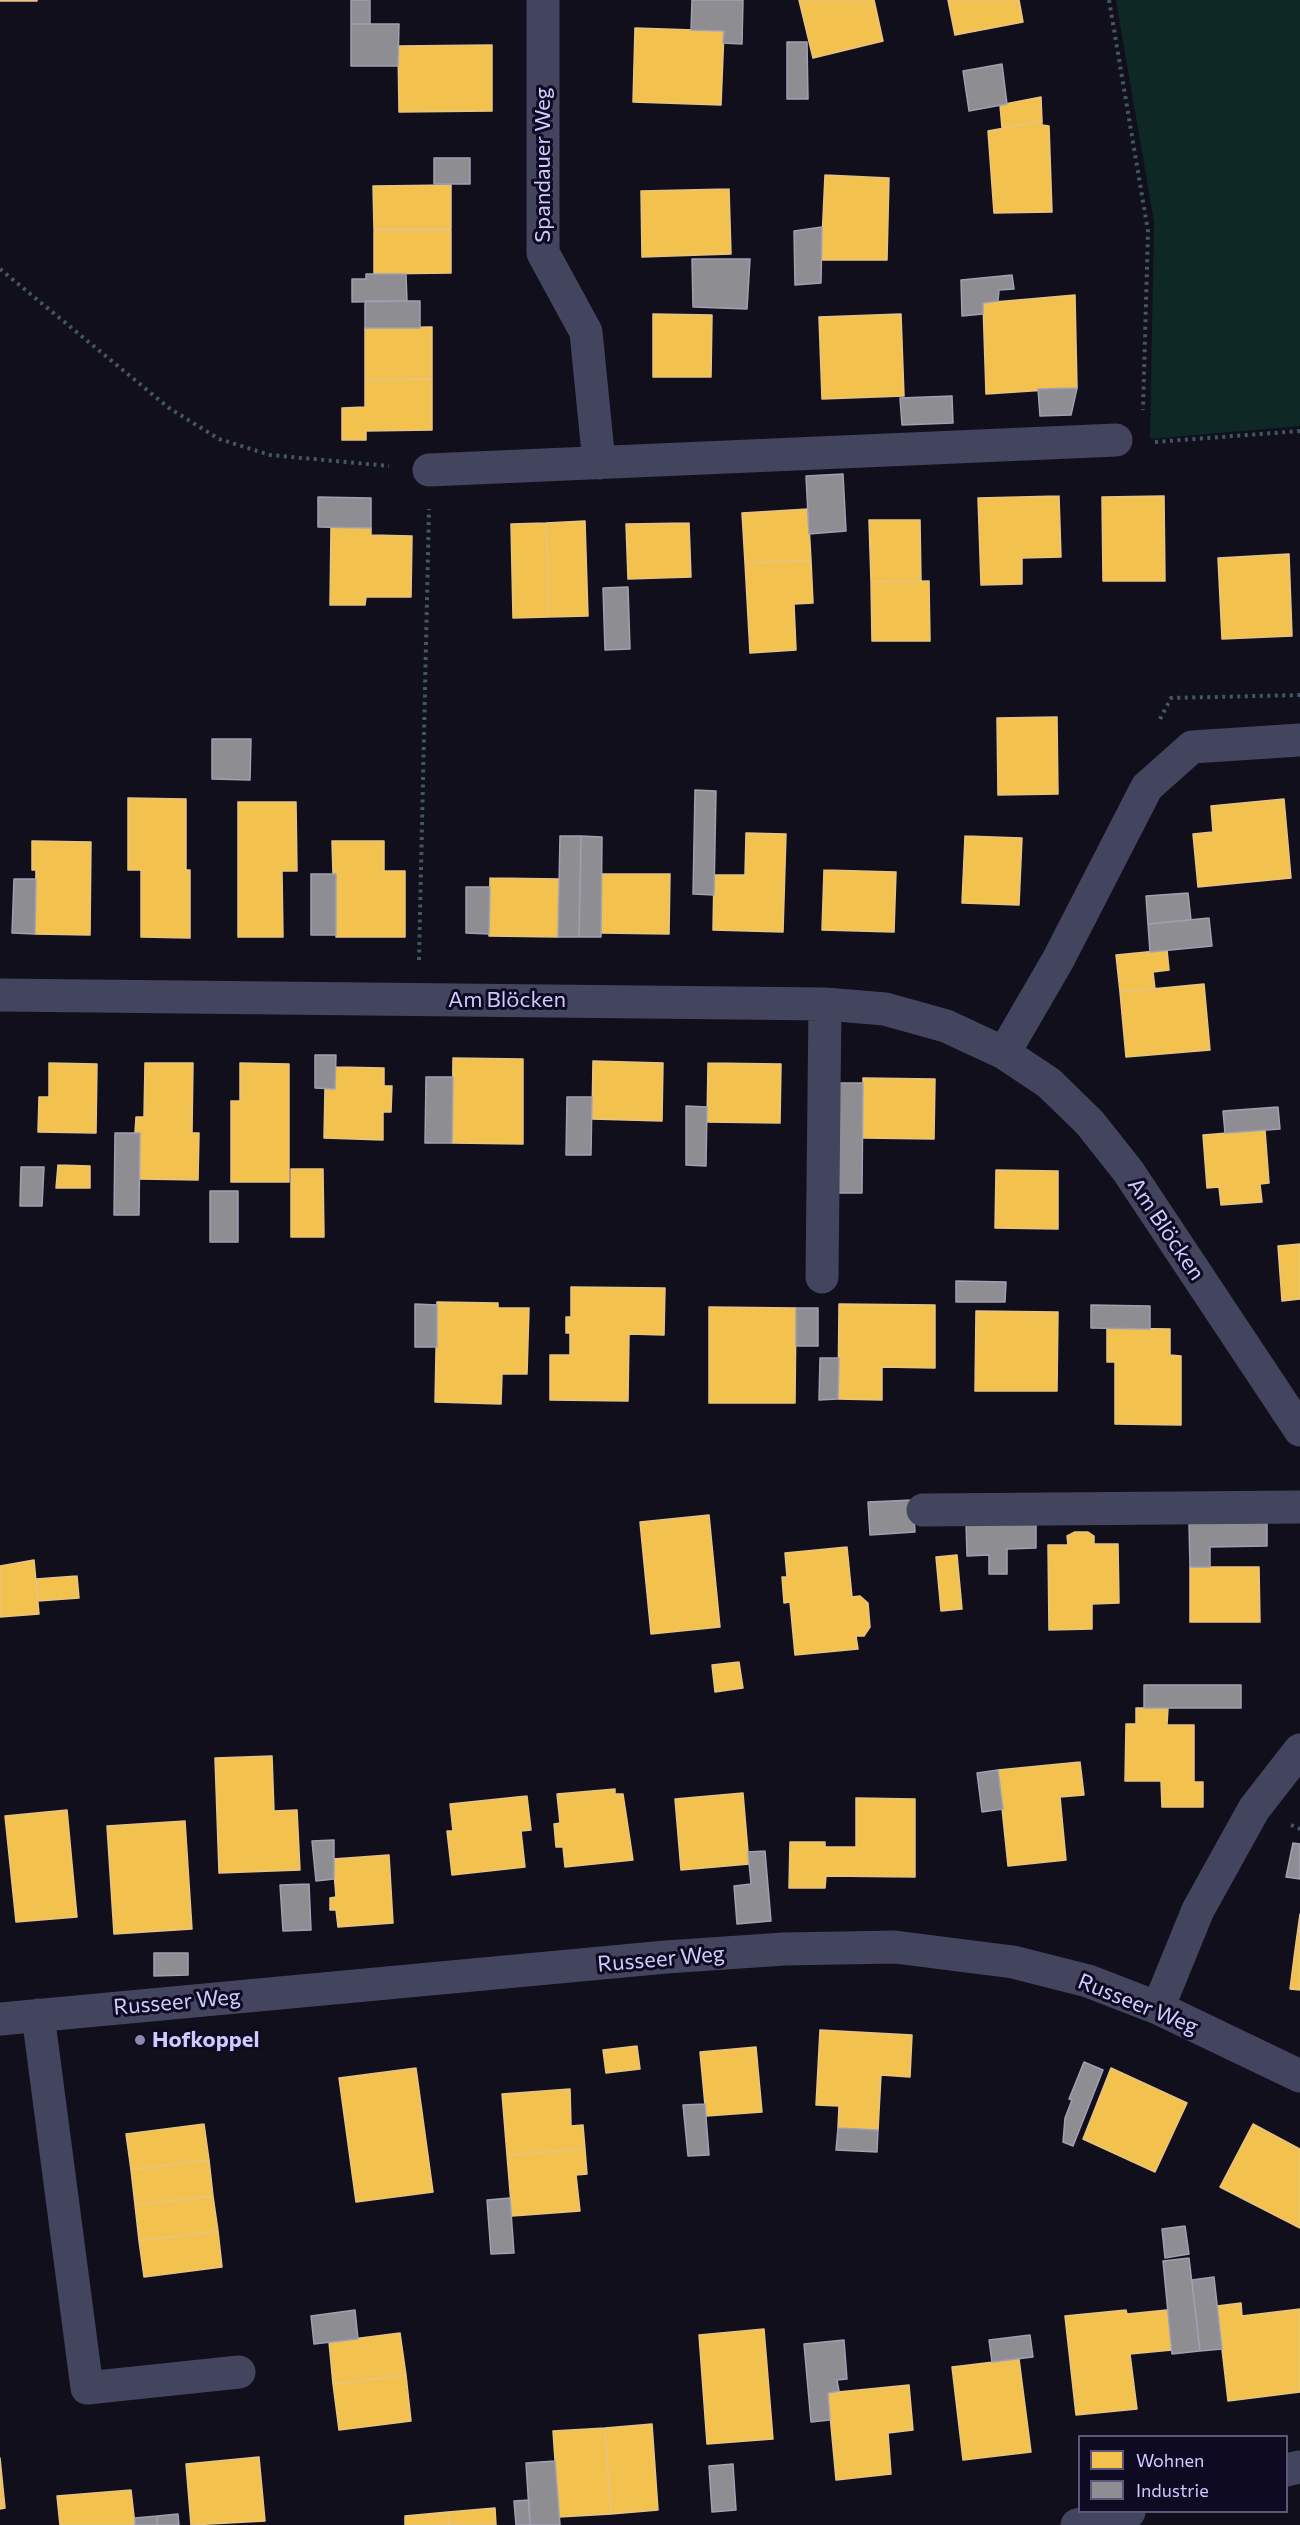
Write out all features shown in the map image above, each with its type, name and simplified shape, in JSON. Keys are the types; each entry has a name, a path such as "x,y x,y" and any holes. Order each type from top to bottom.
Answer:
{"street":[{"name":"Spandauer Weg","path":"543,0 543,252 586,332 599,463"},
{"path":"429,470 1129,442"},
{"path":"1005,1053 1058,960 1147,787 1192,747 1300,740"},
{"name":"Am Blöcken","path":"0,995 825,1004 885,1009 946,1026 1005,1053 1049,1083 1090,1123 1128,1171 1300,1430"},
{"path":"822,1277 825,1004"},
{"path":"923,1510 1300,1507"},
{"path":"1158,2008 1203,1900 1254,1809 1300,1750"},
{"name":"Russeer Weg","path":"0,2019 666,1957 783,1949 895,1947 1013,1962 1088,1981 1158,2008 1300,2076"},
{"path":"39,2015 87,2388 239,2372"},
{"path":"1077,2525 1122,2513"}],"path":[{"path":"1108,0 1148,231 1129,442 1300,431"},
{"path":"0,269 169,408 219,439 270,454 429,470 418,1000"}],"green space":[{"path":"1116,0 1300,0 1300,426 1150,439 1154,222"}],"building: Wohnen":[{"path":"37,0 37,1 0,1"},
{"path":"799,0 874,0 883,41 813,58"},
{"path":"948,0 1019,0 1023,22 955,35"},
{"path":"635,28 724,31 721,105 633,102"},
{"path":"492,45 492,111 399,112 398,46"},
{"path":"1041,97 1042,121 1002,128 1000,105"},
{"path":"1042,121 1042,125 1049,126 1052,212 994,213 988,131"},
{"path":"825,175 889,178 887,260 821,260"},
{"path":"451,185 451,229 374,229 373,186"},
{"path":"729,189 731,254 642,257 641,191"},
{"path":"374,230 451,230 451,273 374,274"},
{"path":"1075,295 1077,388 986,394 983,303"},
{"path":"653,314 712,315 711,377 653,377"},
{"path":"901,314 904,396 822,399 819,317"},
{"path":"432,327 432,379 365,380 365,328"},
{"path":"432,379 432,430 366,431 366,440 342,440 342,408 365,407 365,380"},
{"path":"1059,496 1061,557 1022,558 1022,584 981,585 978,498"},
{"path":"1164,496 1165,581 1103,581 1102,497"},
{"path":"808,509 811,560 745,563 742,513"},
{"path":"869,520 920,520 921,581 871,582"},
{"path":"585,521 588,616 549,617 546,523"},
{"path":"546,523 549,617 513,618 511,524"},
{"path":"689,523 691,577 628,579 626,524"},
{"path":"331,527 371,528 371,535 412,536 411,597 366,597 365,605 330,605"},
{"path":"1289,554 1292,636 1222,639 1218,558"},
{"path":"811,560 813,603 794,604 796,650 750,653 745,563"},
{"path":"929,581 930,641 872,641 871,582"},
{"path":"1057,717 1058,794 998,795 997,718"},
{"path":"128,798 186,799 186,870 190,870 190,938 141,937 141,870 128,870"},
{"path":"1284,799 1291,878 1198,887 1193,834 1213,832 1211,806"},
{"path":"238,802 296,802 297,871 282,871 283,937 238,937"},
{"path":"746,833 786,834 783,932 713,930 714,875 745,875"},
{"path":"965,836 1022,838 1019,905 962,903"},
{"path":"32,841 91,842 90,935 35,934 36,870 32,870"},
{"path":"332,841 384,841 384,871 405,871 405,937 336,937 336,874 333,874"},
{"path":"824,870 896,872 894,932 822,930"},
{"path":"601,874 670,874 669,934 601,933"},
{"path":"490,878 560,879 558,937 489,936"},
{"path":"1167,950 1169,970 1153,972 1155,989 1120,992 1116,955"},
{"path":"1204,984 1210,1050 1126,1057 1120,992"},
{"path":"453,1058 523,1059 523,1144 452,1143"},
{"path":"593,1061 663,1063 662,1121 592,1119"},
{"path":"49,1063 97,1064 96,1133 38,1132 39,1097 49,1097"},
{"path":"145,1063 193,1063 192,1133 199,1133 198,1180 140,1179 140,1133 135,1133 136,1117 144,1117"},
{"path":"240,1063 289,1064 289,1182 231,1182 231,1101 240,1101"},
{"path":"708,1063 781,1064 780,1123 707,1122"},
{"path":"336,1067 384,1068 384,1086 392,1086 391,1112 383,1112 383,1140 324,1138 325,1089 335,1089"},
{"path":"863,1078 935,1079 934,1139 863,1138"},
{"path":"1265,1130 1269,1183 1260,1184 1262,1202 1221,1205 1219,1187 1207,1188 1203,1135"},
{"path":"58,1165 90,1166 90,1188 56,1188"},
{"path":"291,1169 323,1169 324,1237 291,1237"},
{"path":"996,1170 1058,1171 1058,1229 995,1228"},
{"path":"1300,1244 1300,1299 1282,1301 1278,1246"},
{"path":"571,1287 665,1288 664,1335 629,1334 628,1401 550,1400 550,1355 570,1355 570,1333 566,1333 566,1317 571,1317"},
{"path":"437,1302 498,1303 498,1308 529,1308 527,1374 502,1374 501,1404 435,1402"},
{"path":"839,1304 935,1305 935,1368 882,1367 882,1400 838,1399"},
{"path":"709,1307 796,1308 795,1403 709,1403"},
{"path":"976,1311 1058,1312 1057,1391 975,1391"},
{"path":"1107,1328 1170,1329 1170,1355 1181,1356 1181,1425 1115,1424 1115,1362 1107,1362"},
{"path":"709,1515 720,1627 651,1634 640,1522"},
{"path":"1075,1532 1088,1532 1094,1536 1094,1544 1118,1544 1119,1603 1092,1604 1092,1629 1049,1630 1048,1545 1068,1545 1067,1536"},
{"path":"847,1547 852,1597 860,1596 868,1603 870,1627 864,1636 856,1636 858,1649 795,1655 790,1602 784,1603 782,1577 787,1577 785,1553"},
{"path":"957,1555 962,1609 941,1611 936,1557"},
{"path":"34,1560 39,1614 0,1617 0,1566"},
{"path":"1190,1567 1259,1567 1260,1622 1190,1622"},
{"path":"77,1576 79,1598 38,1601 36,1579"},
{"path":"739,1662 743,1688 715,1692 712,1665"},
{"path":"1136,1708 1168,1708 1167,1725 1194,1725 1194,1782 1203,1782 1203,1807 1162,1807 1161,1781 1125,1781 1126,1724 1136,1724"},
{"path":"272,1756 274,1811 297,1810 300,1870 219,1873 215,1758"},
{"path":"1080,1762 1084,1795 1060,1797 1066,1860 1008,1866 998,1770"},
{"path":"615,1789 615,1794 623,1794 633,1860 565,1867 563,1847 556,1847 554,1824 560,1823 557,1794"},
{"path":"743,1793 749,1864 681,1870 675,1799"},
{"path":"527,1796 531,1830 521,1831 525,1867 452,1875 447,1831 453,1831 450,1804"},
{"path":"856,1798 915,1799 915,1877 826,1876 825,1888 789,1888 790,1842 825,1842 825,1847 856,1847"},
{"path":"67,1810 77,1917 16,1922 5,1816"},
{"path":"185,1821 192,1929 114,1934 107,1826"},
{"path":"389,1855 393,1923 338,1927 336,1910 330,1910 330,1898 336,1897 333,1859"},
{"path":"1300,1914 1300,1951 1295,1950"},
{"path":"1295,1950 1300,1951 1300,1990 1290,1989"},
{"path":"820,2030 912,2035 910,2077 881,2075 878,2130 838,2128 839,2106 816,2105"},
{"path":"637,2046 640,2069 606,2073 603,2050"},
{"path":"756,2047 762,2112 706,2116 700,2052"},
{"path":"416,2068 433,2192 356,2202 339,2078"},
{"path":"1111,2068 1187,2103 1155,2172 1083,2139"},
{"path":"570,2089 571,2126 583,2125 585,2149 507,2155 502,2094"},
{"path":"204,2124 209,2160 131,2170 126,2134"},
{"path":"1253,2124 1300,2149 1300,2228 1220,2187"},
{"path":"585,2149 587,2174 576,2175 580,2211 512,2216 507,2155"},
{"path":"209,2160 213,2196 135,2205 131,2170"},
{"path":"213,2196 218,2231 139,2241 135,2205"},
{"path":"218,2231 222,2267 144,2277 139,2241"},
{"path":"1241,2303 1242,2316 1300,2309 1300,2392 1228,2401 1217,2306"},
{"path":"1126,2310 1127,2314 1167,2310 1172,2350 1130,2354 1137,2409 1076,2415 1065,2316"},
{"path":"764,2329 773,2439 707,2444 699,2335"},
{"path":"400,2333 406,2375 333,2384 329,2342"},
{"path":"1019,2359 1031,2452 963,2460 952,2367"},
{"path":"406,2375 411,2421 339,2430 333,2384"},
{"path":"909,2385 913,2430 888,2433 891,2474 836,2480 828,2393"},
{"path":"652,2424 658,2510 611,2514 605,2428"},
{"path":"605,2428 611,2514 559,2517 553,2431"},
{"path":"259,2457 265,2521 191,2525 186,2464"},
{"path":"0,2458 5,2508 0,2509"},
{"path":"131,2490 135,2525 60,2525 57,2496"},
{"path":"495,2508 496,2525 449,2525 448,2512"},
{"path":"448,2512 449,2525 405,2525 405,2516"}],"building: Industrie":[{"path":"351,0 370,0 370,24 351,24"},
{"path":"692,0 743,0 742,44 723,43 724,31 691,30"},
{"path":"351,24 399,24 398,66 351,66"},
{"path":"787,42 807,42 808,99 787,99"},
{"path":"1002,64 1007,104 969,111 963,71"},
{"path":"434,158 470,158 470,184 434,184"},
{"path":"822,227 821,283 795,285 794,231"},
{"path":"692,259 750,259 747,309 693,307"},
{"path":"366,274 406,274 407,301 352,302 352,279 366,279"},
{"path":"1012,275 1014,289 999,290 998,301 983,303 983,314 962,316 961,280"},
{"path":"365,301 420,301 420,328 365,328"},
{"path":"1077,388 1071,415 1040,416 1038,389"},
{"path":"952,396 953,423 902,425 900,398"},
{"path":"843,474 846,531 809,534 806,476"},
{"path":"318,497 371,498 371,528 318,527"},
{"path":"628,587 630,649 605,650 603,588"},
{"path":"212,739 251,739 250,780 212,779"},
{"path":"695,790 716,791 714,895 693,894"},
{"path":"560,836 581,836 579,937 558,937"},
{"path":"581,836 602,837 601,937 579,937"},
{"path":"311,874 336,874 336,935 311,935"},
{"path":"14,879 36,879 35,934 12,933"},
{"path":"466,887 490,887 489,934 466,933"},
{"path":"1188,893 1191,920 1148,924 1146,896"},
{"path":"1209,918 1212,946 1150,952 1148,924"},
{"path":"315,1055 336,1055 335,1089 315,1088"},
{"path":"426,1077 453,1077 452,1143 425,1143"},
{"path":"836,1083 863,1083 862,1193 834,1193"},
{"path":"567,1097 592,1097 591,1155 566,1155"},
{"path":"686,1106 707,1107 706,1166 686,1165"},
{"path":"1278,1107 1280,1129 1225,1133 1223,1111"},
{"path":"115,1133 140,1133 139,1215 114,1215"},
{"path":"21,1167 44,1167 42,1206 20,1206"},
{"path":"210,1191 238,1191 238,1242 210,1242"},
{"path":"956,1281 1006,1282 1005,1302 956,1302"},
{"path":"415,1304 437,1305 437,1347 415,1347"},
{"path":"1091,1305 1150,1306 1150,1329 1091,1328"},
{"path":"796,1308 818,1308 818,1346 796,1346"},
{"path":"820,1358 839,1358 838,1399 819,1400"},
{"path":"913,1500 915,1532 870,1535 868,1502"},
{"path":"1036,1521 1036,1548 1007,1549 1007,1574 989,1574 989,1555 967,1556 966,1522"},
{"path":"1267,1523 1267,1546 1210,1547 1210,1567 1190,1567 1189,1524"},
{"path":"1144,1685 1241,1685 1241,1708 1144,1708"},
{"path":"998,1770 1003,1809 982,1812 977,1773"},
{"path":"334,1840 334,1879 316,1881 312,1841"},
{"path":"1293,1843 1300,1844 1300,1879 1286,1877"},
{"path":"765,1851 771,1921 737,1924 734,1886 751,1884 748,1852"},
{"path":"309,1884 311,1930 283,1931 280,1885"},
{"path":"154,1953 188,1953 188,1975 154,1976"},
{"path":"1084,2062 1103,2070 1073,2146 1063,2142 1065,2118 1072,2100 1069,2099"},
{"path":"705,2104 709,2155 688,2156 683,2105"},
{"path":"838,2128 878,2130 877,2152 836,2150"},
{"path":"510,2198 514,2253 491,2254 487,2200"},
{"path":"1185,2226 1189,2254 1165,2258 1162,2229"},
{"path":"1189,2258 1200,2351 1172,2354 1163,2261"},
{"path":"1214,2277 1222,2349 1200,2351 1192,2280"},
{"path":"355,2310 358,2339 314,2344 311,2316"},
{"path":"1030,2335 1033,2357 992,2362 989,2340"},
{"path":"844,2340 847,2379 837,2380 839,2391 828,2393 830,2420 811,2422 804,2344"},
{"path":"555,2461 560,2525 530,2525 526,2463"},
{"path":"733,2464 736,2510 712,2512 709,2466"},
{"path":"529,2500 530,2525 516,2525 514,2501"},
{"path":"178,2514 179,2525 157,2525 157,2516"},
{"path":"157,2516 157,2525 135,2525 135,2518"}],"place":[{"name":"Hofkoppel","path":"140,2040"}]}
